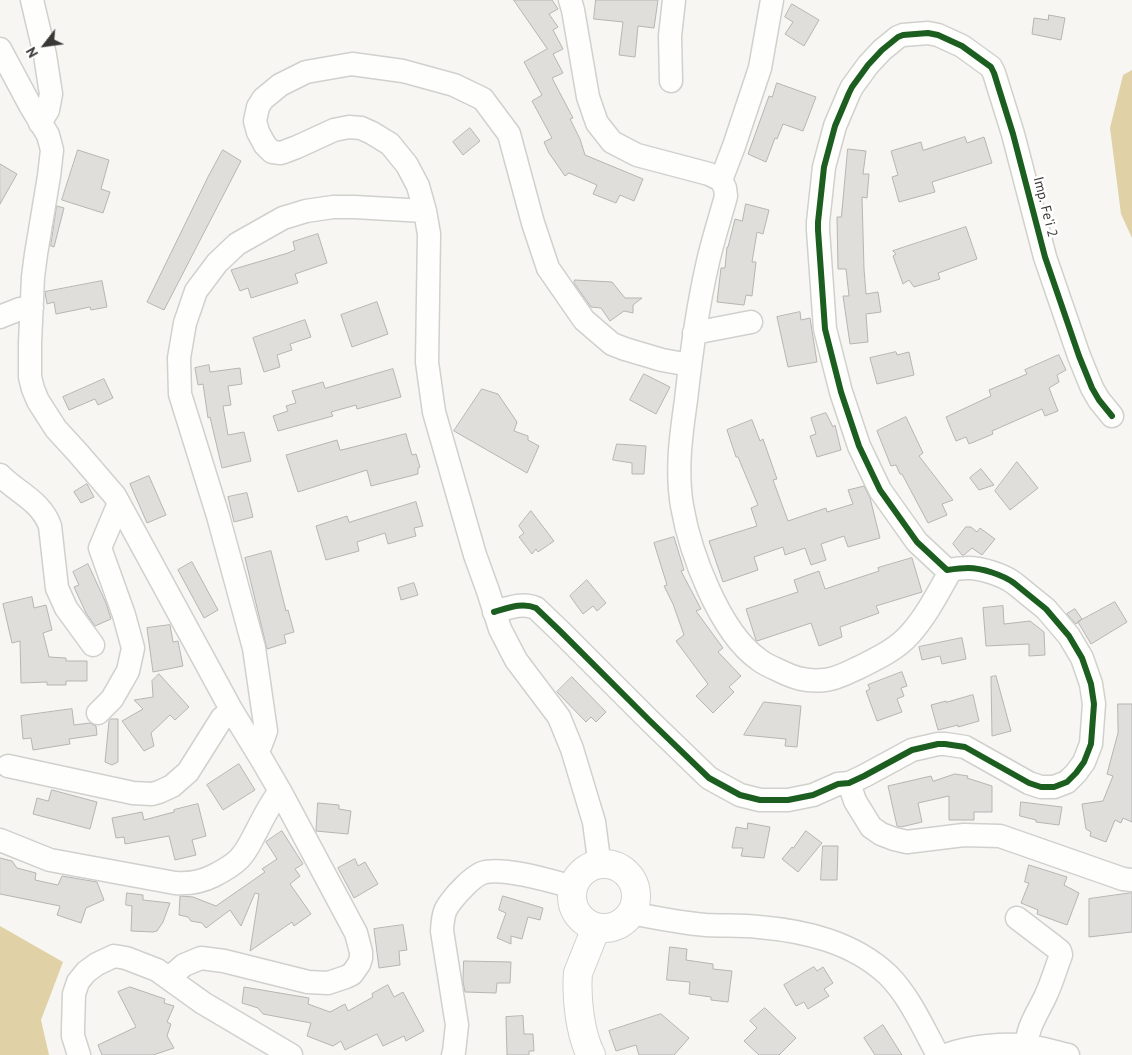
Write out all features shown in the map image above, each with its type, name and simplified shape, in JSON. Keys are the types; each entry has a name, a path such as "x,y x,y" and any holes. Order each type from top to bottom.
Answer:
{"main road":[{"path":"598,864 614,866 622,870 628,875 635,890 636,898 631,913 626,920 612,927 596,928 579,916 574,907 573,887 582,872 598,864"},
{"path":"591,1055 582,1030 578,1002 578,973 596,928"}],"street":[{"path":"32,0 45,55 50,94 48,110 40,123"},
{"path":"570,0 588,97 597,123 612,142 637,155 708,174 722,180"},
{"path":"671,81 670,36 674,0"},
{"path":"494,612 517,605 536,608 709,778 740,795 760,800 788,800 813,795 838,784 849,783 912,750 938,744 965,747 1029,783 1041,787 1054,787 1067,782 1084,762 1091,744 1094,704 1091,684 1082,658 1068,636 1046,609 1008,579 989,572 968,568 951,570 938,595 910,635 876,659 846,674 826,680 800,679 757,659 738,640 723,618 706,586 690,540 682,506 679,456 694,332 707,264 726,196 722,180 760,68 772,0"},
{"name":"Imp. Fe'i 2","path":"951,570 947,570 917,542 876,484 859,446 841,392 826,329 818,230 824,167 835,126 849,93 868,64 898,36 928,33 938,35 962,46 991,67 1013,134 1048,266 1079,356 1092,388 1103,406 1112,416"},
{"path":"0,49 6,78 48,135 52,150 33,277 30,377 38,402 56,429 111,490 119,503 232,711 280,791 356,933 361,952 359,964 352,974 328,983 315,983 224,961 201,958 184,965 169,978"},
{"path":"598,864 594,822 572,749 559,717 516,660 500,629 474,555 434,412 427,362 429,234 418,186 407,165 390,144 361,128 349,127 334,130 281,153 272,152 260,137 255,121 258,107 263,99 280,85 306,72 352,64 403,71 454,85 482,99 509,134 533,223 548,268 584,320 612,344 662,360 690,365"},
{"path":"258,752 266,731 254,648 218,516 180,394 179,358 185,324 196,292 217,263 237,244 283,218 306,211 333,207 354,206 425,211"},
{"path":"0,317 20,309 32,308"},
{"path":"694,332 751,322"},
{"path":"0,475 6,482 40,507 48,519 57,588 66,608 93,645"},
{"path":"98,713 112,699 128,671 133,648 124,615 100,548 119,503"},
{"path":"8,766 132,793 159,792 172,786 188,772 222,718 232,711"},
{"path":"849,783 855,801 871,827 894,840 907,842 964,835 1000,836 1123,879 1132,880"},
{"path":"0,840 50,860 175,883 196,882 210,878 223,871 240,858 248,848 280,791"},
{"path":"453,1055 457,1025 442,931 443,917 447,906 470,881 487,872 508,872 541,878 573,887"},
{"path":"631,913 706,925 758,927 794,932 818,936 847,947 862,955 888,976 910,1003 938,1055"},
{"path":"1017,918 1056,947 1061,955 1047,994 1031,1026 1027,1041 1030,1049"},
{"path":"79,1055 74,1036 74,994 78,982 86,972 102,961 114,956 126,958 157,970 203,1003 291,1055"},
{"path":"946,1055 961,1050 1002,1044 1068,1055"}],"shaded area":[{"path":"1132,70 1132,238 1121,214 1110,128 1123,75"},
{"path":"0,926 63,962 41,1020 49,1055 0,1055"}],"building":[{"path":"514,0 552,0 558,9 549,14 558,27 553,30 563,49 553,54 563,73 552,78 573,118 570,119 580,139 585,155 643,179 634,201 620,195 616,203 593,194 597,185 569,173 565,176 549,153 544,142 552,138 532,101 542,95 524,62 547,49"},
{"path":"596,0 658,0 654,28 638,26 635,57 619,55 623,22 594,19"},
{"path":"792,4 819,20 804,46 785,34 793,22 785,17"},
{"path":"1049,15 1065,18 1061,40 1032,34 1034,18 1048,20"},
{"path":"777,83 816,97 803,131 783,124 777,139 775,138 766,162 748,154 769,96 772,97"},
{"path":"470,128 480,141 463,155 453,142"},
{"path":"965,137 967,143 984,137 992,163 932,182 935,192 899,202 892,177 898,175 891,151 921,142 923,150"},
{"path":"848,149 866,151 863,174 869,174 867,198 862,197 866,294 878,292 881,312 866,314 868,342 850,344 843,296 849,296 846,269 838,269 837,217 841,217"},
{"path":"78,150 109,160 101,189 110,192 103,213 62,200"},
{"path":"223,150 241,161 164,310 147,302"},
{"path":"0,164 17,174 0,204"},
{"path":"746,204 769,210 763,234 757,232 752,262 756,262 752,296 746,295 744,305 717,302 721,268 725,268 727,247 735,219 742,221"},
{"path":"57,206 64,208 54,247 51,246"},
{"path":"966,227 977,259 938,273 940,279 914,287 909,280 903,284 893,256 896,254 893,251"},
{"path":"318,234 327,263 295,274 298,283 251,298 248,288 240,291 231,270 288,253 295,250 293,242"},
{"path":"575,280 612,282 625,298 642,298 633,305 633,313 624,311 610,321 601,308 591,307 574,283"},
{"path":"102,281 107,307 91,310 90,307 56,314 54,302 47,304 45,292"},
{"path":"377,302 388,334 352,347 341,315"},
{"path":"800,312 801,320 810,318 817,362 788,367 777,317"},
{"path":"305,320 311,337 290,344 292,350 277,355 280,367 264,372 253,338"},
{"path":"896,352 897,355 909,352 914,375 877,384 870,358"},
{"path":"1059,355 1066,370 1057,375 1059,382 1049,388 1058,411 1045,416 1042,409 992,431 993,434 969,444 966,437 956,441 946,417 991,396 989,390 1027,374 1025,370"},
{"path":"209,365 210,372 240,368 242,384 228,386 231,405 223,406 228,435 244,432 251,461 222,468 210,417 208,418 203,384 198,385 195,368"},
{"path":"393,369 401,397 357,409 356,405 331,412 333,416 278,431 273,416 288,411 286,406 296,403 292,391 323,382 325,388"},
{"path":"644,374 670,387 656,414 630,400"},
{"path":"104,379 113,398 98,405 95,399 69,410 63,397"},
{"path":"482,389 498,394 517,422 514,431 528,436 528,440 539,446 527,473 454,431"},
{"path":"826,413 833,427 835,425 841,450 817,457 810,436 816,434 811,418"},
{"path":"906,417 923,453 919,456 953,500 942,504 947,515 928,523 902,474 900,474 896,465 891,466 877,431"},
{"path":"752,420 760,441 763,439 777,479 773,480 788,521 826,508 827,512 853,504 848,490 864,486 870,498 880,538 848,547 844,536 821,544 826,560 811,565 805,548 785,555 783,547 754,557 758,570 723,582 709,541 757,526 751,508 758,505 738,457 736,457 727,430"},
{"path":"406,434 412,455 416,454 420,467 418,468 418,474 371,486 367,470 298,492 286,455 337,440 340,450"},
{"path":"617,444 646,446 644,474 632,474 632,463 613,460"},
{"path":"1017,462 1038,488 1010,510 995,491"},
{"path":"981,469 994,485 979,490 970,478"},
{"path":"149,476 166,515 147,523 130,484"},
{"path":"87,484 94,497 81,503 74,492"},
{"path":"247,493 253,517 234,522 228,497"},
{"path":"416,502 423,526 414,528 416,536 388,544 385,533 357,542 359,551 326,560 316,526 347,516 349,522"},
{"path":"531,511 554,541 538,552 536,549 532,554 519,537 524,533 519,526"},
{"path":"966,527 971,527 977,532 980,528 995,539 982,555 972,548 962,555 953,544"},
{"path":"674,537 684,570 681,571 701,609 696,611 723,648 718,652 741,676 729,687 734,692 713,713 696,696 708,684 676,641 684,635 673,604 664,586 667,585 654,543"},
{"path":"271,551 286,611 288,610 294,632 284,635 286,643 267,649 245,558"},
{"path":"912,558 922,592 876,606 879,613 840,627 842,637 819,646 811,623 756,640 746,609 798,592 794,580 819,571 825,589 879,571 878,568"},
{"path":"192,562 218,610 204,618 178,570"},
{"path":"88,564 106,603 111,619 95,626 86,613 74,587 79,585 73,572"},
{"path":"587,580 606,603 597,611 593,606 583,614 570,596"},
{"path":"414,583 418,595 401,600 398,588"},
{"path":"32,597 34,608 46,605 52,630 43,633 49,657 66,658 66,661 87,661 87,681 66,681 66,685 47,685 47,682 21,683 20,641 12,643 3,604"},
{"path":"1115,602 1127,622 1091,644 1078,622"},
{"path":"1003,606 1004,624 1030,621 1044,632 1045,655 1029,656 1029,644 986,646 983,608"},
{"path":"1075,609 1082,619 1076,624 1067,614"},
{"path":"170,625 173,642 178,641 183,666 153,672 147,628"},
{"path":"962,638 966,659 942,664 940,656 922,660 919,647"},
{"path":"902,672 907,686 901,688 904,696 897,699 902,712 877,721 866,691 870,689 868,685"},
{"path":"159,674 189,707 175,720 170,715 151,733 154,746 144,751 122,721 143,709 134,700 153,697 152,681"},
{"path":"996,676 1011,731 992,736 991,677"},
{"path":"572,677 606,712 596,722 591,717 586,722 557,692"},
{"path":"973,695 979,721 938,730 931,705"},
{"path":"764,702 801,706 797,747 785,746 786,739 744,735"},
{"path":"1118,704 1132,704 1132,822 1123,818 1121,823 1115,820 1106,842 1090,836 1091,832 1086,829 1082,804 1103,801 1113,776 1107,774 1118,733"},
{"path":"72,709 74,725 90,723 96,726 97,735 69,739 70,744 33,750 31,738 23,739 21,716"},
{"path":"111,719 118,719 118,762 112,765 105,762 109,721"},
{"path":"239,764 255,790 223,810 207,785"},
{"path":"955,774 968,776 967,778 992,786 992,812 974,812 974,820 949,820 949,796 918,803 922,822 901,827 897,826 888,786 931,776 933,781"},
{"path":"52,790 97,802 90,829 33,814 37,798 48,801"},
{"path":"1021,802 1062,807 1059,825 1036,822 1036,820 1020,816"},
{"path":"318,803 339,805 339,809 351,811 348,834 316,831"},
{"path":"198,804 206,836 192,840 196,855 175,860 169,836 125,844 124,837 116,838 112,818 142,812 144,820"},
{"path":"748,823 770,827 764,858 741,856 743,848 732,848 736,827 747,829"},
{"path":"282,831 303,864 295,869 300,876 290,884 311,914 294,926 292,922 250,951 259,894 255,893 241,926 230,910 206,928 202,923 191,921 188,917 179,915 180,896 193,897 216,906 265,872 262,869 277,859 266,842"},
{"path":"806,831 822,843 798,872 782,859"},
{"path":"823,846 838,846 837,880 821,880"},
{"path":"0,858 12,861 17,868 36,873 35,880 58,885 62,876 97,882 104,900 86,908 81,923 57,915 60,906 0,894"},
{"path":"355,859 358,866 365,862 378,884 354,898 338,868"},
{"path":"1029,865 1067,877 1064,885 1079,893 1067,925 1037,914 1038,910 1021,903 1029,883 1025,882"},
{"path":"127,893 143,895 143,900 170,903 163,922 157,931 131,931 132,906 126,905"},
{"path":"1132,893 1132,932 1089,937 1089,899"},
{"path":"503,896 543,908 540,920 528,917 522,939 511,936 511,944 497,938 506,913 499,910"},
{"path":"403,925 407,950 399,951 400,965 379,968 374,929"},
{"path":"670,947 687,949 686,960 713,964 713,969 732,971 728,1002 689,994 690,982 667,980"},
{"path":"464,961 511,962 510,983 497,983 496,993 465,992 463,982"},
{"path":"814,967 817,971 823,967 833,983 824,989 829,996 808,1009 804,1002 796,1006 784,985"},
{"path":"388,985 394,997 403,992 424,1031 406,1041 404,1036 383,1046 377,1034 345,1050 341,1041 333,1046 307,1036 311,1023 263,1014 258,1008 242,1003 244,987 309,998 308,1004 330,1012 345,1004 348,1011 373,997 372,994"},
{"path":"130,987 165,999 164,1003 174,1006 167,1022 171,1024 167,1036 174,1048 153,1055 102,1055 98,1045 136,1027 118,992"},
{"path":"765,1008 796,1038 779,1055 759,1055 744,1041 757,1028 750,1021"},
{"path":"661,1014 689,1038 674,1055 639,1055 636,1045 616,1051 609,1031"},
{"path":"523,1016 524,1034 533,1034 534,1051 529,1051 529,1055 507,1055 506,1017"},
{"path":"883,1025 902,1055 875,1055 864,1038"}],"cycle path":[{"path":"494,612 520,606 536,608 709,778 740,795 760,800 788,800 813,795 838,784 849,783 912,750 938,744 965,747 1029,783 1041,787 1054,787 1067,782 1084,762 1091,744 1094,704 1091,684 1082,658 1069,636 1046,609 1014,583 980,569 947,570 917,542 880,490 859,446 841,392 825,329 818,230 824,167 835,126 852,87 882,50 903,35 928,33 938,35 962,46 991,67 1013,134 1045,257 1079,356 1092,388 1112,416"}]}
